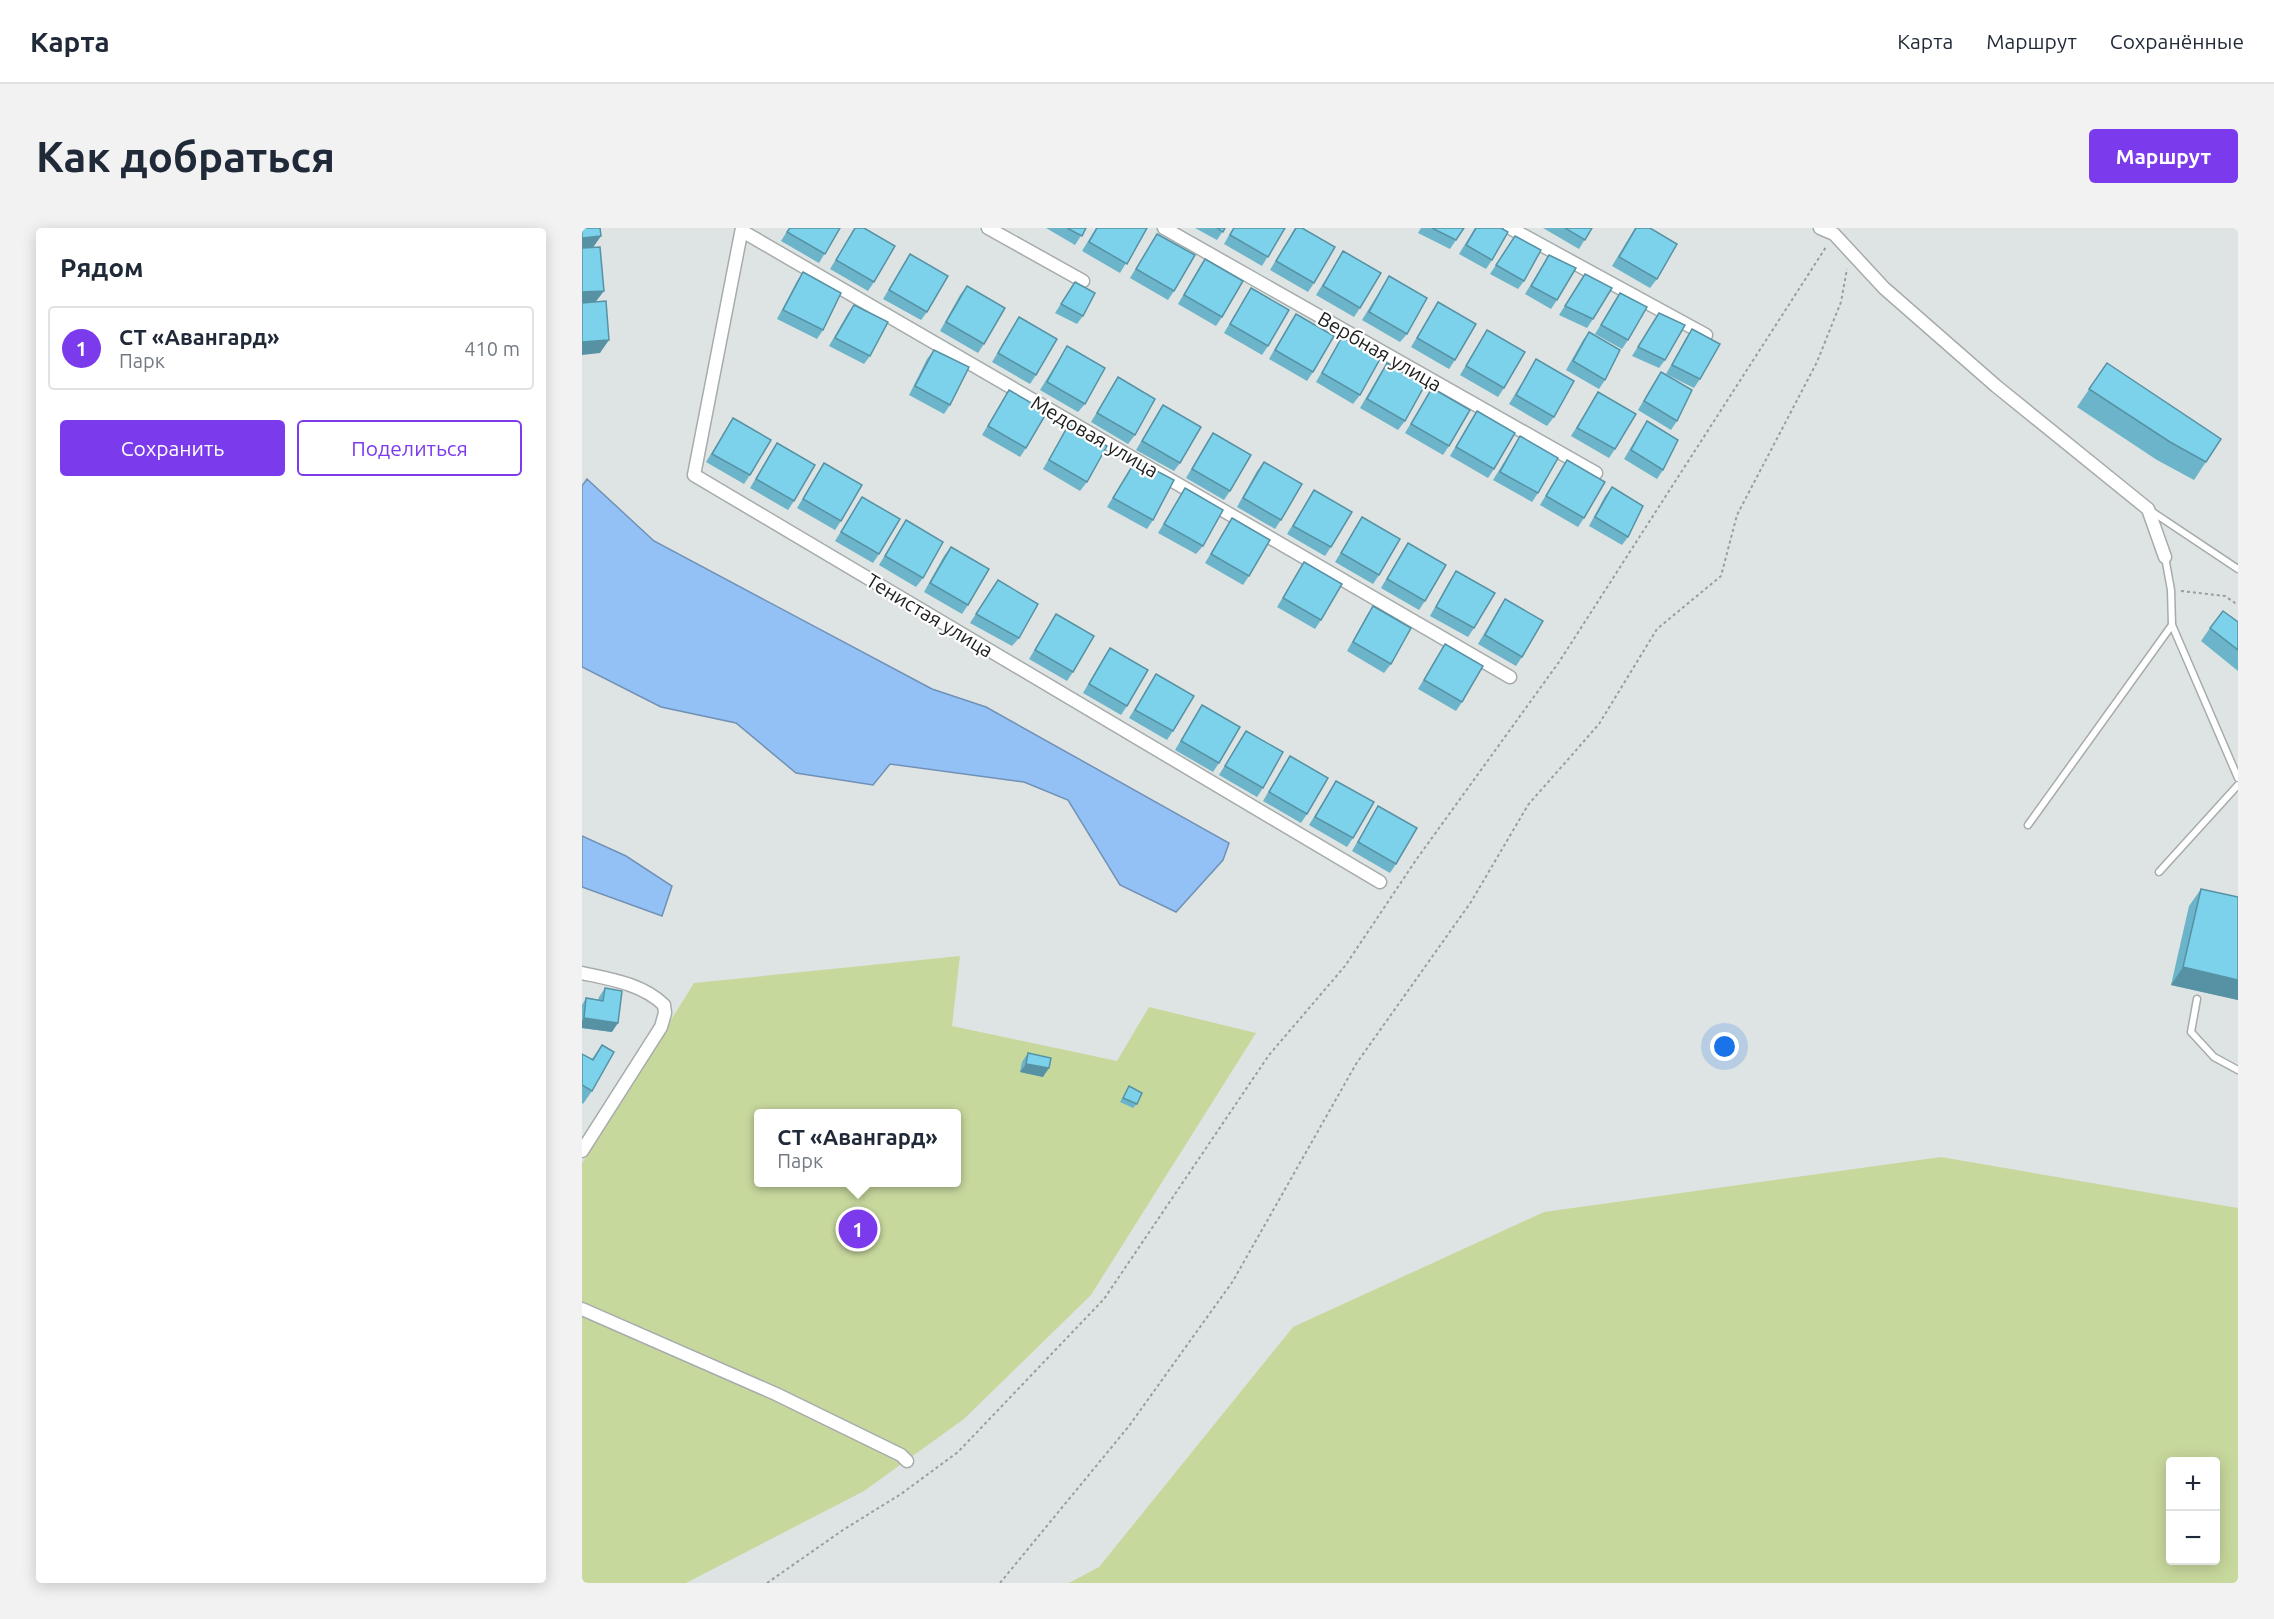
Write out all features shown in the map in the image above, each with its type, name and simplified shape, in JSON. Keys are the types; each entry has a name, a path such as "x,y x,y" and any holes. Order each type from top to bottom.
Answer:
{"street":[{"path":"988,228 1083,281"},
{"name":"Вербная улица","path":"1164,228 1596,473"},
{"path":"1510,228 1706,335"},
{"path":"1820,228 1836,231 1884,288 1996,386 2148,509 2166,557"},
{"name":"Медовая улица","path":"742,230 1510,677"},
{"name":"Тенистая улица","path":"742,230 694,475 1380,882"},
{"path":"582,973 640,989 654,995 664,1005 661,1027 582,1151"},
{"path":"582,1309 776,1394 901,1455 907,1461"}],"lane":[{"path":"2148,509 2238,570"},
{"path":"2166,557 2171,590 2172,625 2238,778"},
{"path":"2028,825 2172,625"},
{"path":"2159,872 2238,785"},
{"path":"2197,999 2191,1032 2214,1057 2238,1071"}],"path":[{"path":"767,1583 833,1536 901,1494 958,1452 1104,1299 1269,1055 1345,966 1416,860 1559,662 1836,231"},
{"path":"1000,1583 1129,1426 1233,1281 1356,1064 1471,902 1528,805 1599,724 1657,629 1721,576 1737,515 1816,362 1841,303 1848,266"},
{"path":"2171,590 2225,596 2238,605"}],"green space":[{"path":"960,956 952,1026 1117,1061 1149,1007 1256,1033 1091,1295 964,1419 864,1491 686,1583 582,1583 582,1163 694,983"},
{"path":"1941,1157 2238,1208 2238,1583 1069,1583 1099,1567 1293,1327 1544,1212"}],"water":[{"path":"587,479 654,541 932,689 986,707 1229,843 1223,860 1176,912 1120,885 1068,800 1024,782 890,764 873,785 796,773 736,723 661,707 582,667 582,486"},
{"path":"582,836 626,856 672,886 662,916 582,887"}],"building":[{"path":"582,228 600,228 601,236 582,238"},
{"path":"790,228 840,228 825,254 787,232"},
{"path":"855,228 864,228 895,246 874,282 836,260"},
{"path":"1067,228 1086,228 1082,236"},
{"path":"1097,228 1147,228 1127,264 1089,242"},
{"path":"1234,228 1285,228 1268,257 1230,235"},
{"path":"1296,228 1302,228 1335,247 1314,283 1276,261"},
{"path":"1432,228 1464,228 1456,240"},
{"path":"1476,228 1501,228 1508,232 1492,260 1466,245"},
{"path":"1565,228 1592,228 1585,240"},
{"path":"1636,228 1650,228 1677,244 1657,279 1619,257"},
{"path":"1157,234 1195,255 1174,291 1136,269"},
{"path":"1515,236 1541,250 1524,281 1496,265"},
{"path":"600,247 604,291 582,292 582,248"},
{"path":"1343,251 1381,273 1360,308 1323,286"},
{"path":"910,254 948,276 927,312 889,290"},
{"path":"1549,255 1576,268 1557,300 1531,286"},
{"path":"1205,259 1243,281 1222,317 1184,295"},
{"path":"803,272 841,293 823,330 783,310"},
{"path":"1585,274 1612,288 1593,319 1565,306"},
{"path":"1389,276 1427,298 1407,334 1369,312"},
{"path":"1075,282 1095,293 1083,316 1061,304"},
{"path":"967,286 1005,308 984,344 946,322"},
{"path":"1251,288 1289,310 1268,346 1230,324"},
{"path":"1620,293 1647,307 1628,340 1601,325"},
{"path":"606,301 609,340 582,342 582,303"},
{"path":"1438,302 1476,324 1455,360 1417,338"},
{"path":"854,305 888,322 870,356 835,338"},
{"path":"1659,313 1685,325 1665,360 1638,347"},
{"path":"1296,314 1334,336 1313,372 1275,350"},
{"path":"1019,317 1057,339 1036,375 998,353"},
{"path":"1692,329 1720,344 1700,379 1672,365"},
{"path":"1487,330 1525,352 1504,388 1466,366"},
{"path":"1589,332 1620,350 1605,380 1573,361"},
{"path":"1342,337 1380,359 1360,395 1322,373"},
{"path":"1067,346 1105,368 1085,404 1047,382"},
{"path":"934,350 969,367 950,405 915,386"},
{"path":"1536,359 1574,381 1554,417 1516,395"},
{"path":"1387,363 1425,385 1405,421 1367,399"},
{"path":"2107,363 2221,439 2206,462 2170,442 2089,389"},
{"path":"1661,372 1692,390 1677,421 1644,401"},
{"path":"1118,377 1155,399 1135,435 1097,413"},
{"path":"1432,388 1470,410 1449,446 1411,424"},
{"path":"1009,390 1047,412 1026,448 988,426"},
{"path":"1598,392 1636,414 1615,449 1577,428"},
{"path":"1163,405 1201,427 1180,463 1142,441"},
{"path":"1477,411 1515,433 1494,469 1456,447"},
{"path":"733,418 771,440 750,475 712,454"},
{"path":"1647,421 1678,440 1663,470 1631,450"},
{"path":"1069,424 1107,446 1087,482 1049,460"},
{"path":"1213,433 1251,455 1230,491 1192,469"},
{"path":"1520,436 1558,458 1538,493 1500,472"},
{"path":"777,443 815,465 794,501 756,479"},
{"path":"1136,460 1174,480 1153,520 1113,498"},
{"path":"1567,460 1605,482 1584,518 1546,496"},
{"path":"1264,462 1302,484 1281,520 1243,498"},
{"path":"824,463 862,485 841,521 803,499"},
{"path":"1612,487 1643,506 1628,537 1595,517"},
{"path":"1185,488 1223,510 1203,546 1164,524"},
{"path":"1314,490 1352,512 1331,547 1293,526"},
{"path":"862,497 900,519 879,554 841,532"},
{"path":"1362,517 1400,539 1379,575 1341,553"},
{"path":"1232,518 1270,540 1249,576 1211,554"},
{"path":"906,520 943,542 923,578 885,556"},
{"path":"1408,543 1446,565 1425,601 1387,579"},
{"path":"951,547 989,569 968,605 930,583"},
{"path":"1304,562 1342,584 1321,620 1283,598"},
{"path":"1456,571 1495,593 1474,628 1436,607"},
{"path":"998,580 1038,604 1019,638 976,614"},
{"path":"1505,599 1543,621 1522,657 1485,635"},
{"path":"1373,606 1411,628 1391,664 1353,642"},
{"path":"2223,611 2238,622 2238,650 2210,628"},
{"path":"1056,614 1094,636 1073,672 1035,650"},
{"path":"1445,644 1483,666 1462,702 1424,680"},
{"path":"1110,648 1148,670 1127,706 1089,684"},
{"path":"1156,674 1194,696 1173,731 1135,710"},
{"path":"1202,705 1240,727 1219,763 1181,741"},
{"path":"1246,731 1283,752 1263,788 1225,766"},
{"path":"1290,756 1328,778 1307,814 1269,792"},
{"path":"1336,781 1374,802 1353,838 1315,817"},
{"path":"1378,806 1417,828 1396,864 1358,842"},
{"path":"2201,889 2238,897 2238,980 2183,967"},
{"path":"605,988 622,991 618,1023 584,1018 586,998 603,1001"},
{"path":"602,1045 614,1052 592,1091 582,1085 582,1054 593,1060"},
{"path":"1028,1053 1051,1058 1049,1068 1026,1064"},
{"path":"1129,1086 1142,1093 1137,1104 1123,1098"}],"place":[{"name":"СТ «Авангард»","path":"858,1229"}]}
